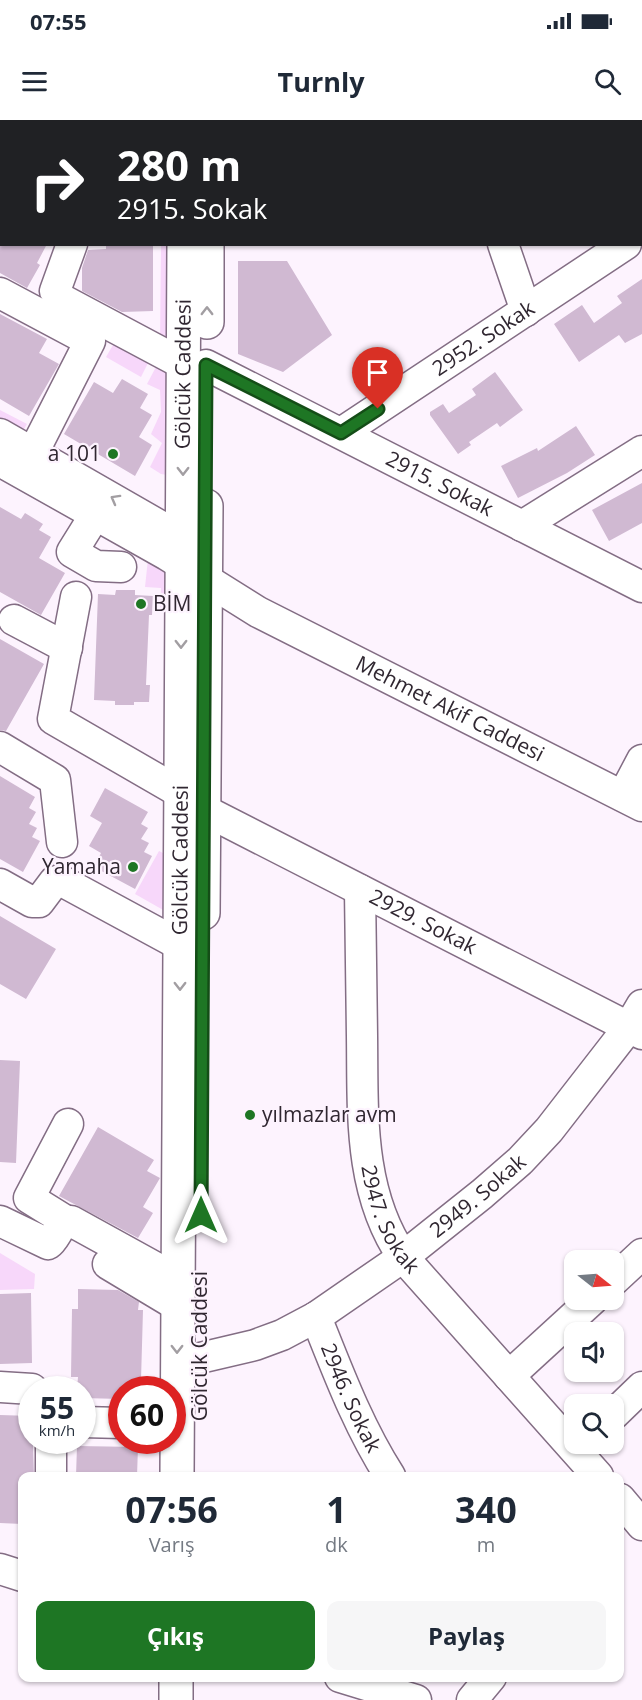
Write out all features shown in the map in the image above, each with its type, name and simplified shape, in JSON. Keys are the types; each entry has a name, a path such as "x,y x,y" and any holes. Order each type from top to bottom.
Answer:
{"main road":[{"name":"Gölcük Caddesi","path":"184,246 195,365"},
{"name":"Gölcük Caddesi","path":"200,1472 192,801 195,365 207,246"},
{"name":"Gölcük Caddesi","path":"177,1472 180,945 192,801"},
{"path":"176,1682 176,1700"},
{"path":"199,1682 199,1700"}],"street":[{"name":"2915. Sokak","path":"71,246 55,291 61,299 341,433 642,587"},
{"path":"504,246 526,311"},
{"name":"2952. Sokak","path":"341,433 624,246"},
{"path":"0,292 90,341 33,453"},
{"name":"Mehmet Akif Caddesi","path":"0,434 33,453 194,559 258,612 632,801"},
{"path":"522,526 642,451"},
{"name":"Mehmet Akif Caddesi","path":"0,461 95,515 194,559"},
{"path":"95,515 72,552 96,566 121,567"},
{"path":"14,620 67,648 76,597"},
{"name":"2929. Sokak","path":"67,648 53,719 192,801 360,890 638,1022"},
{"path":"0,747 55,780 63,842"},
{"path":"632,801 642,760"},
{"path":"0,884 32,902 39,903 54,882 60,880 180,945"},
{"name":"2947. Sokak","path":"360,890 363,1121 367,1161 384,1225 403,1257 509,1376 564,1432"},
{"name":"2949. Sokak","path":"200,1358 255,1345 282,1335 316,1317 403,1257 520,1161 549,1130 638,1022"},
{"path":"68,1124 29,1198 66,1221 74,1222 178,1293"},
{"path":"0,1221 46,1244 52,1241 66,1221"},
{"path":"624,1271 642,1254"},
{"path":"108,1264 178,1293"},
{"path":"509,1376 581,1310"},
{"name":"2946. Sokak","path":"316,1317 354,1412 387,1472"},
{"path":"0,1387 18,1388"},
{"path":"624,1404 642,1387"},
{"path":"51,1454 51,1472"},
{"name":"2947. Sokak","path":"584,1454 595,1472"},
{"path":"0,1569 18,1575"},
{"path":"357,1682 416,1700"},
{"path":"472,1700 487,1682"}],"shaded area":[{"path":"161,246 176,246 177,354 160,344"},
{"path":"116,340 150,359 141,377 106,357"},
{"path":"157,365 174,374 174,476 161,474 150,467 162,443 151,434 161,412 160,390 147,384"},
{"path":"0,410 27,424 21,434 0,422"},
{"path":"148,559 167,570 167,612 160,612 161,588 145,587"},
{"path":"159,851 165,854 165,911 135,894"},
{"path":"0,1253 35,1274 34,1289 0,1290"}],"building":[{"path":"0,246 46,246 37,263 40,265 27,288 0,273"},
{"path":"106,246 153,246 153,311 122,312 82,291 82,268 88,250 106,249"},
{"path":"238,261 287,261 332,335 283,372 238,354"},
{"path":"642,279 642,334 625,343 619,335 579,362 554,324 582,305 594,323 622,303 617,296"},
{"path":"0,314 47,339 39,353 59,364 29,416 0,399"},
{"path":"495,372 523,410 500,427 497,423 469,442 471,445 458,454 430,412 443,404 449,413 476,395 472,389"},
{"path":"122,379 148,394 140,408 152,415 139,437 152,445 135,476 64,434 94,382 113,393"},
{"path":"576,426 595,455 567,473 518,498 501,466 537,448 538,451"},
{"path":"642,483 642,523 609,541 592,510"},
{"path":"0,507 21,519 25,513 43,524 39,530 51,537 39,558 65,573 41,615 0,592"},
{"path":"116,590 135,590 135,595 153,596 152,615 149,615 146,685 150,685 149,702 115,705 115,701 94,700 98,594 115,595"},
{"path":"0,639 44,664 6,731 0,730"},
{"path":"0,776 35,797 29,808 36,812 29,824 37,828 32,837 40,841 23,872 0,859"},
{"path":"105,788 148,812 141,824 148,828 141,839 149,843 144,852 152,856 135,889 94,867 101,853 89,846 102,823 90,816"},
{"path":"0,916 56,949 26,999 0,984"},
{"path":"0,1060 20,1061 16,1163 0,1162"},
{"path":"98,1127 154,1160 147,1171 160,1178 143,1207 153,1213 138,1238 59,1196"},
{"path":"78,1289 118,1290 139,1302 138,1310 143,1310 141,1376 108,1376 108,1399 96,1398 96,1376 71,1376 72,1309 78,1309"},
{"path":"31,1293 32,1363 0,1364 0,1294"},
{"path":"0,1415 18,1416 18,1454 33,1454 34,1472 18,1472 18,1524 0,1523"},
{"path":"96,1446 108,1447 108,1454 138,1454 137,1472 76,1472 77,1454 96,1454"}],"place":[{"name":"a 101","path":"113,454"},
{"name":"BİM","path":"141,604"},
{"name":"Yamaha","path":"133,867"},
{"name":"yılmazlar avm","path":"250,1115"}],"route":[{"path":"201,1215 206,365 341,433 378,409"}]}
